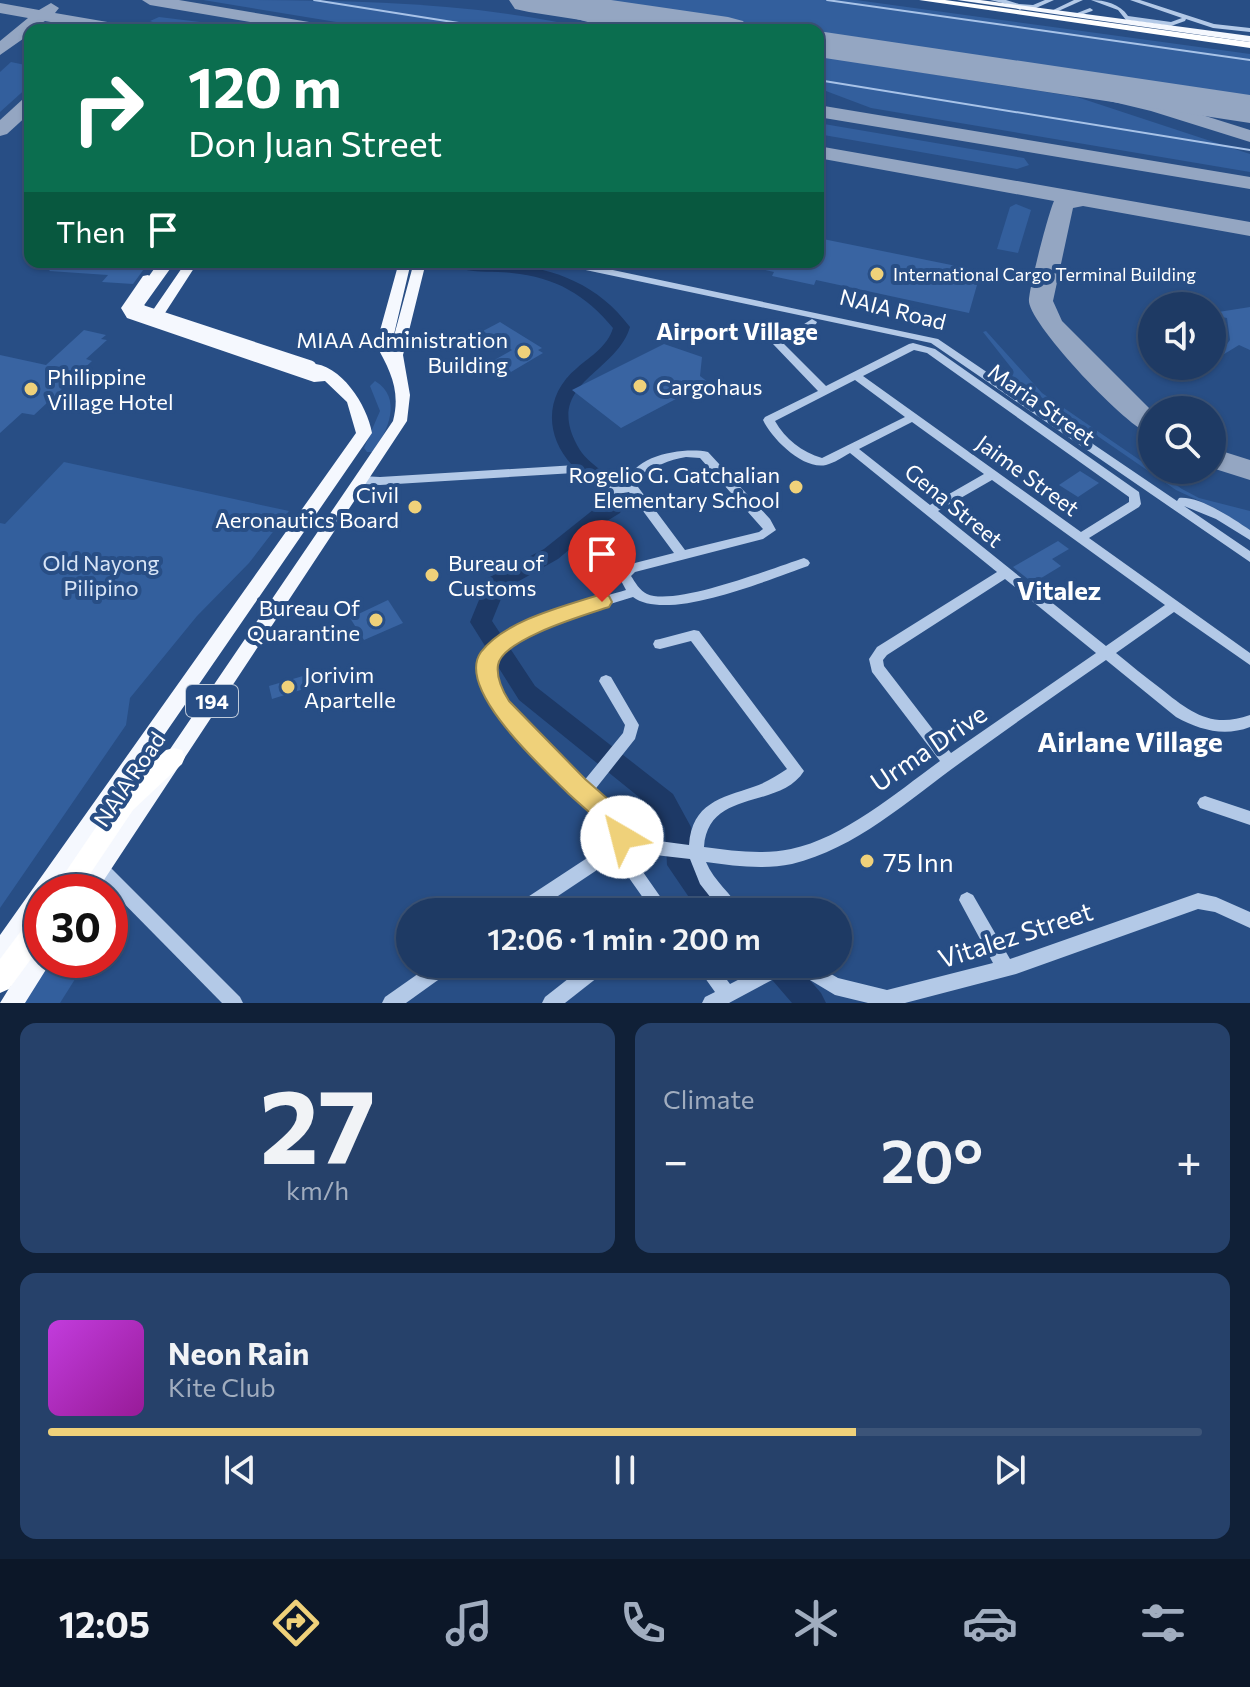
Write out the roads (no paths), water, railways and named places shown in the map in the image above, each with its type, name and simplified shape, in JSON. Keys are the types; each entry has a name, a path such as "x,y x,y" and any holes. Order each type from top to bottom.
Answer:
{"highway":[{"path":"924,0 1250,42"},
{"path":"941,0 1250,42"},
{"path":"76,874 125,803 174,757"},
{"path":"0,980 24,947"}],"main road":[{"path":"961,0 1018,5 1250,42"},
{"path":"159,268 128,308 132,315 322,380 352,397"},
{"path":"160,268 137,304 140,311 310,367 328,375 352,397"},
{"path":"161,327 158,313 188,268"},
{"path":"397,370 388,359 383,345 403,268"},
{"name":"NAIA Road","path":"96,874 400,421 406,397 397,370 399,339 419,269"},
{"name":"NAIA Road","path":"55,874 364,433 363,420 352,397"},
{"path":"349,455 375,460"},
{"name":"NAIA Road","path":"0,954 24,919"},
{"path":"11,1003 27,978"}],"street":[{"path":"993,0 1034,7 1051,0"},
{"path":"1094,0 1120,9 1126,18 1171,24 1183,20"},
{"path":"1104,3 1114,0"},
{"path":"1133,0 1213,26 1250,30"},
{"path":"1052,12 1073,1 1090,10 1075,15"},
{"name":"NAIA Road","path":"590,268 934,341 1250,557"},
{"name":"NAIA Road","path":"615,268 936,337 1250,547"},
{"path":"812,322 778,344 825,392"},
{"name":"Maria Street","path":"857,377 913,346 931,351 1135,495 1135,504 1080,538"},
{"path":"857,377 769,420 772,428 811,461 823,462 913,417"},
{"name":"Jaime Street","path":"857,377 1250,660"},
{"name":"Gena Street","path":"852,449 1105,654 1193,720 1220,727 1233,727 1250,721"},
{"path":"682,555 632,487 634,476 640,470 693,452 710,459 770,530 763,535 626,571 624,575 635,592 645,599 663,603 804,563"},
{"path":"361,480 576,469 615,491 632,487"},
{"path":"929,511 993,474"},
{"path":"1183,501 1210,511 1250,536"},
{"path":"950,762 877,668 876,659 882,651 1005,573"},
{"path":"635,592 540,622 495,650 487,669 488,681 501,708 617,823 621,829 621,854 653,898"},
{"name":"Urma Drive","path":"622,844 683,853 786,858 817,849 950,762 1175,605"},
{"path":"660,644 694,635 797,771 768,788 730,801 705,815 683,853 721,898"},
{"path":"584,792 630,735 632,725 606,681"},
{"path":"1205,803 1250,818"},
{"path":"541,898 622,844"},
{"path":"100,868 234,1003"},
{"path":"967,900 1006,969"},
{"name":"Vitalez Street","path":"815,978 853,992 887,999 1006,969 1198,901 1233,911 1250,920"},
{"path":"391,1003 426,978"},
{"path":"551,1003 583,978"},
{"path":"715,978 726,992"},
{"path":"711,1003 726,992 765,978"}],"waterway":[{"path":"314,0 465,24"},
{"path":"827,0 1250,60"},
{"path":"824,81 1250,150"},
{"path":"514,268 571,283 589,294 622,327 615,344 568,387 560,411 570,450 619,497 613,508 587,524 551,554 496,584 481,622 527,693 664,802 678,827 680,865 705,898"},
{"path":"789,978 811,1003"}],"place":[{"name":"International Cargo Terminal Building","path":"877,274"},
{"name":"MIAA Administration Building","path":"524,352"},
{"name":"Cargohaus","path":"640,386"},
{"name":"Philippine Village Hotel","path":"31,389"},
{"name":"Rogelio G. Gatchalian Elementary School","path":"796,487"},
{"name":"Civil Aeronautics Board","path":"415,507"},
{"name":"Bureau of Customs","path":"432,575"},
{"name":"Bureau Of Quarantine","path":"376,620"},
{"name":"Jorivim Apartelle","path":"288,687"},
{"name":"75 Inn","path":"867,861"}],"district":[{"name":"Airport Village","path":"737,330"},
{"name":"Vitalez","path":"1059,589"},
{"name":"Airlane Village","path":"1130,741"}],"park label":[{"name":"Old Nayong Pilipino","path":"101,574"}]}
